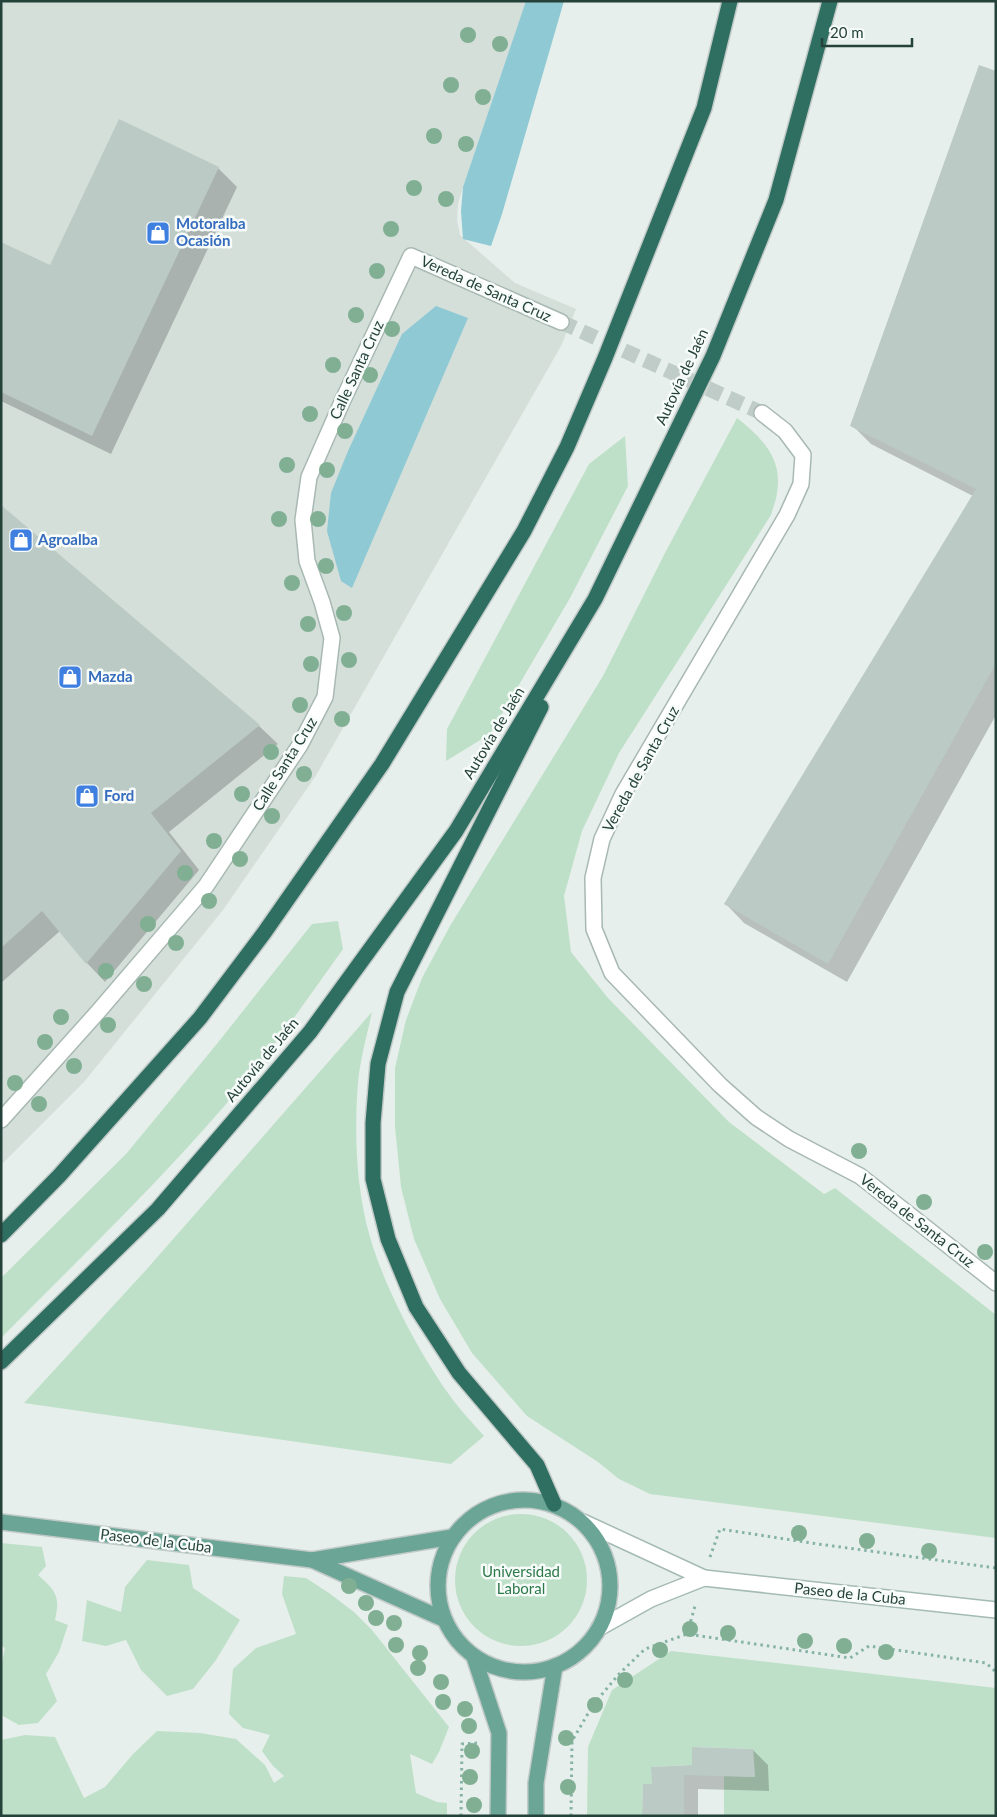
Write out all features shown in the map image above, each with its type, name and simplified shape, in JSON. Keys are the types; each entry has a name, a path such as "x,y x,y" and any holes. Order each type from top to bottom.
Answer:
{"highway":[{"path":"1,1235 59,1176 200,1018 258,940 382,764 524,531 575,429 704,108 730,1"},
{"name":"Autovía de Jaén","path":"1,1362 158,1209 310,1032 456,831 595,599 713,356 772,209 829,4"},
{"path":"554,1504 537,1465 459,1373 416,1307 388,1239 373,1179 373,1123 378,1064 397,992 595,599"}],"main road":[{"path":"524,1499 554,1504 583,1522 597,1540 607,1561 610,1584 608,1606 599,1628 585,1646 571,1658 555,1666 527,1672 499,1669 474,1657 456,1640 443,1619 437,1591 440,1563 452,1537 470,1517 494,1504 524,1499"},
{"name":"Paseo de la Cuba","path":"1,1522 312,1560 452,1537"},
{"name":"Paseo de la Cuba","path":"312,1560 443,1619"},
{"path":"474,1657 499,1733 498,1816"},
{"path":"536,1816 536,1782 555,1666"}],"street":[{"name":"Vereda de Santa Cruz","path":"411,256 561,322"},
{"name":"Calle Santa Cruz","path":"1,1120 97,1013 206,886 300,745 325,697 332,638 322,602 307,561 303,520 308,477 411,256"},
{"name":"Vereda de Santa Cruz","path":"762,413 785,431 803,455 801,484 787,515 628,786 606,830 602,839 593,878 594,929 612,974 720,1085 756,1116 789,1139 860,1176 996,1283"},
{"path":"583,1522 704,1578"},
{"path":"599,1628 651,1599 704,1578"},
{"name":"Paseo de la Cuba","path":"704,1578 996,1610"}],"path":[{"path":"704,1578 720,1529 996,1568"},
{"path":"571,1816 572,1741 593,1705 618,1674 645,1649 687,1634 850,1658 869,1646 986,1663 996,1672"}],"shaded area":[{"path":"1,1 527,1 463,187 458,204 457,220 460,235 515,283 576,309 561,346 315,777 223,910 84,1082 1,1165"}],"green space":[{"path":"737,418 755,433 774,459 778,481 777,496 771,515 619,753 582,831 564,896 571,952 608,998 729,1122 824,1194 835,1188 996,1315 996,1538 650,1494 619,1479 598,1462 527,1416 472,1353 440,1299 414,1239 401,1187 395,1127 395,1068 406,1020 422,978 450,926 603,676 666,551"},
{"path":"625,436 628,486 570,598 490,734 446,761 447,729 589,464"},
{"path":"338,921 343,949 244,1083 156,1181 1,1338 1,1278 126,1154 312,924"},
{"path":"372,1012 359,1074 356,1121 359,1180 370,1237 393,1297 425,1358 452,1399 484,1436 451,1464 24,1403 146,1270"},
{"name":"Universidad Laboral","path":"521,1514 534,1515 546,1519 568,1533 582,1555 586,1567 586,1593 582,1605 568,1627 546,1641 534,1645 521,1646 508,1645 496,1641 474,1627 460,1605 456,1593 455,1580 456,1567 460,1555 474,1533 496,1519 508,1515"},
{"path":"1,1543 42,1547 46,1566 38,1575 49,1585 57,1599 55,1620 68,1625 59,1652 46,1674 57,1701 38,1723 19,1725 1,1715 1,1667 5,1648 1,1645"},
{"path":"147,1560 189,1565 193,1588 240,1620 216,1660 193,1689 167,1696 141,1670 126,1640 106,1646 82,1641 87,1600 121,1612 125,1587"},
{"path":"284,1576 306,1578 354,1612 372,1630 449,1727 432,1764 410,1754 416,1793 437,1802 447,1803 447,1816 1,1816 1,1740 25,1735 55,1737 84,1798 105,1787 133,1754 157,1731 200,1733 236,1739 265,1765 274,1783 284,1776 273,1766 262,1751 270,1735 243,1728 229,1714 233,1669 256,1648 296,1634 282,1594"},
{"path":"671,1651 996,1688 996,1816 724,1816 724,1776 755,1777 753,1749 692,1747 692,1765 652,1767 652,1784 643,1785 642,1816 587,1816 588,1747 612,1690"}],"water":[{"path":"526,1 564,1 491,246 463,239 461,211 463,187"},
{"path":"436,306 468,318 352,588 341,581 327,531 331,493 348,451 402,334"}],"building":[{"path":"979,65 996,71 996,495 994,499 996,500 996,663 828,964 724,904 976,489 850,426"},
{"path":"119,119 219,167 92,436 1,392 1,242 50,265"},
{"name":"Ford","path":"1,505 260,725 151,813 181,851 86,964 42,911 1,948"},
{"path":"692,1747 753,1749 755,1777 684,1775 684,1816 642,1816 643,1784 652,1784 651,1767 692,1765"}],"tunnel":[{"path":"561,322 762,413"}],"place":[{"name":"Motoralba Ocasión","path":"158,233"},
{"name":"Agroalba","path":"21,540"},
{"name":"Mazda","path":"70,677"},
{"name":"Ford","path":"87,796"}]}
